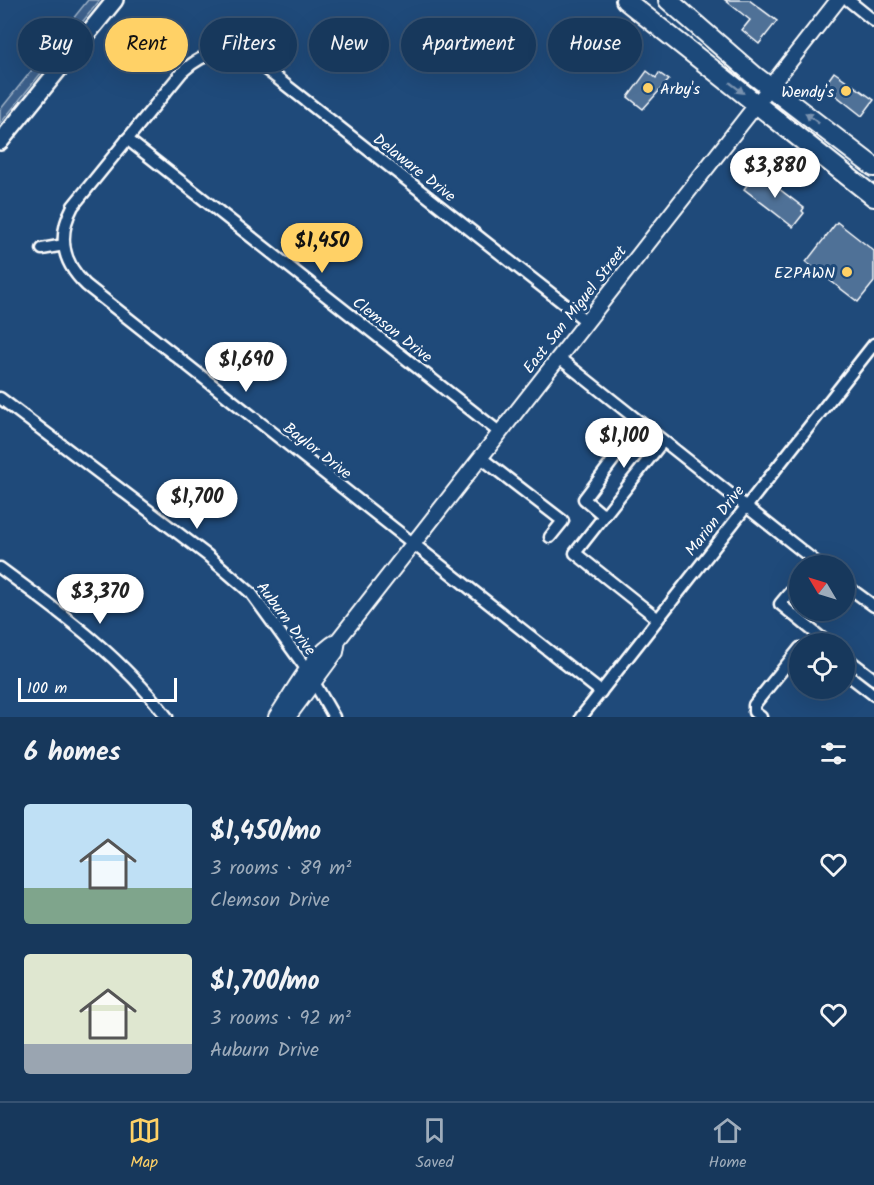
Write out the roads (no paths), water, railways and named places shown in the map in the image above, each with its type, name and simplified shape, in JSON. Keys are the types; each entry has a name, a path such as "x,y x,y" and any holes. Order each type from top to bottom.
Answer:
{"highway":[{"path":"626,0 874,197"},
{"path":"668,0 712,41 874,166"}],"main road":[{"path":"0,142 114,0"}],"street":[{"name":"East San Miguel Street","path":"307,670 328,646 338,640 838,0"},
{"path":"848,0 874,21"},
{"path":"42,249 63,245 64,227 73,206 182,72 200,58"},
{"name":"Delaware Drive","path":"269,72 586,321"},
{"name":"Clemson Drive","path":"127,139 499,432"},
{"name":"Baylor Drive","path":"63,245 71,269 86,285 601,692"},
{"name":"Marion Drive","path":"581,717 874,344"},
{"path":"558,357 805,555"},
{"name":"Auburn Drive","path":"0,398 207,555 251,593 307,670 334,717"},
{"path":"604,516 584,499 641,423"},
{"path":"658,619 575,553 663,441"},
{"path":"480,457 562,521 550,537"},
{"path":"0,568 110,653 141,685 167,717"},
{"path":"855,592 874,606"},
{"path":"789,593 780,604 789,609"},
{"path":"805,621 818,633"},
{"name":"East San Miguel Street","path":"315,683 336,652 338,640"},
{"path":"761,717 754,712 754,705 789,662"},
{"path":"855,664 874,679"},
{"path":"276,717 307,670"},
{"path":"855,680 874,695"},
{"path":"288,717 315,683"}],"place":[{"name":"Arby's","path":"648,88"},
{"name":"Wendy's","path":"846,91"},
{"name":"EZPAWN","path":"847,272"}]}
